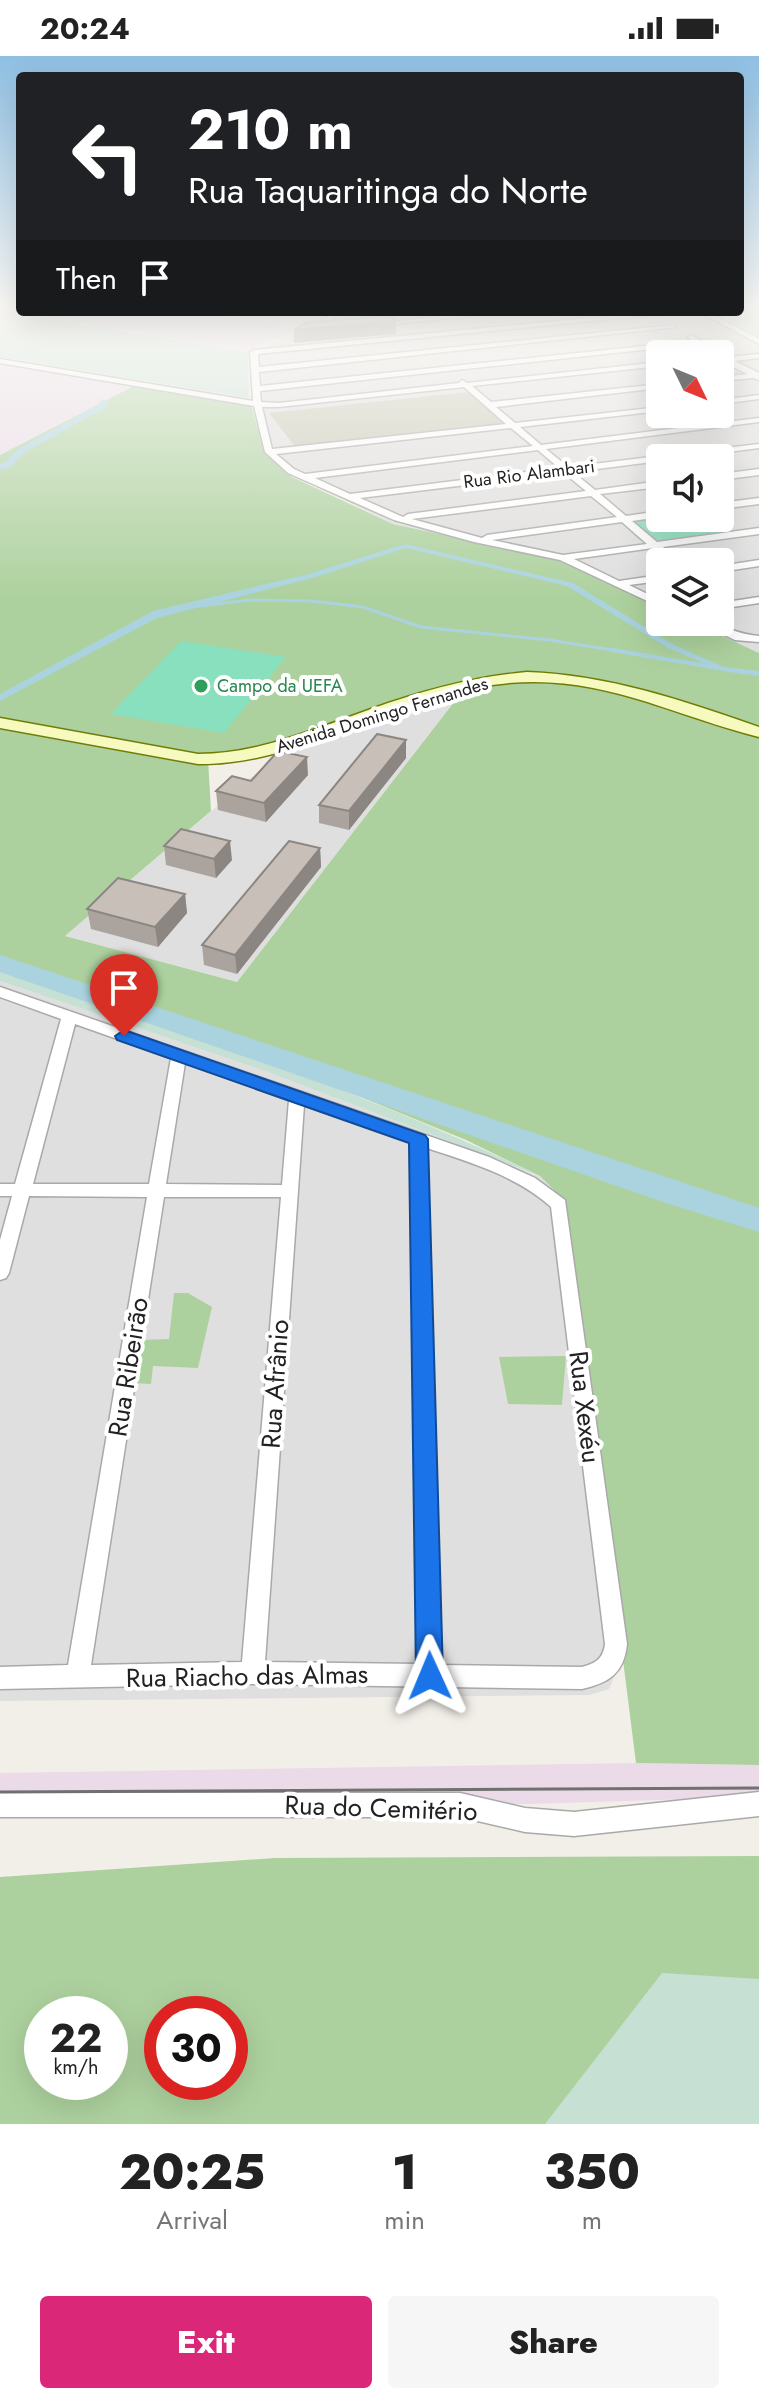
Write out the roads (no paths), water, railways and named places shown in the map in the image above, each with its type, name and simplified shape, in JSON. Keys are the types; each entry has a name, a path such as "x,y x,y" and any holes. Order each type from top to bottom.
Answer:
{"main road":[{"name":"Avenida Domingo Fernandes","path":"0,723 198,759 215,759 270,749 459,687 490,680 534,676 607,684 759,732"}],"street":[{"path":"264,405 258,405 269,452 291,471 397,518 563,558 646,597"},
{"path":"489,405 493,405"},
{"path":"489,405 659,548"},
{"path":"269,452 646,411"},
{"path":"303,477 759,420"},
{"name":"Rua Rio Alambari","path":"348,497 759,446"},
{"path":"734,475 759,472"},
{"path":"397,518 646,486"},
{"path":"734,504 759,501"},
{"path":"474,539 646,516"},
{"path":"563,558 759,531"},
{"path":"734,567 759,563"},
{"path":"617,584 646,580"},
{"path":"734,603 759,600"},
{"path":"734,633 753,639"},
{"path":"0,992 418,1139 430,1676"},
{"path":"0,1273 69,1017"},
{"name":"Rua Ribeirão","path":"77,1678 179,1055"},
{"name":"Rua Afrânio","path":"253,1673 297,1096"},
{"name":"Rua Xexéu","path":"418,1139 532,1182 559,1205 616,1644"},
{"path":"0,1190 289,1191"},
{"name":"Rua Riacho das Almas","path":"0,1678 253,1673 582,1678 608,1670 614,1661 616,1644"},
{"name":"Rua do Cemitério","path":"0,1805 460,1805 525,1820 574,1824 759,1804"}],"water":[{"path":"405,544 573,583 646,628 646,634 567,586 406,548 312,578 157,618 0,701 0,694 153,611 305,575"},
{"path":"648,636 659,636 724,667 759,671 759,676 722,671 668,648"}],"waterway":[{"path":"0,466 7,466 21,451 104,405"},
{"path":"199,606 250,600 311,601 363,607 421,627 550,640 620,651"},
{"path":"613,650 620,651"},
{"path":"620,651 625,652"},
{"path":"620,651 718,668"},
{"path":"0,963 677,1195 759,1220"}],"tram line":[{"path":"0,1792 759,1788"}],"place":[{"name":"Campo da UEFA","path":"201,686"}]}
